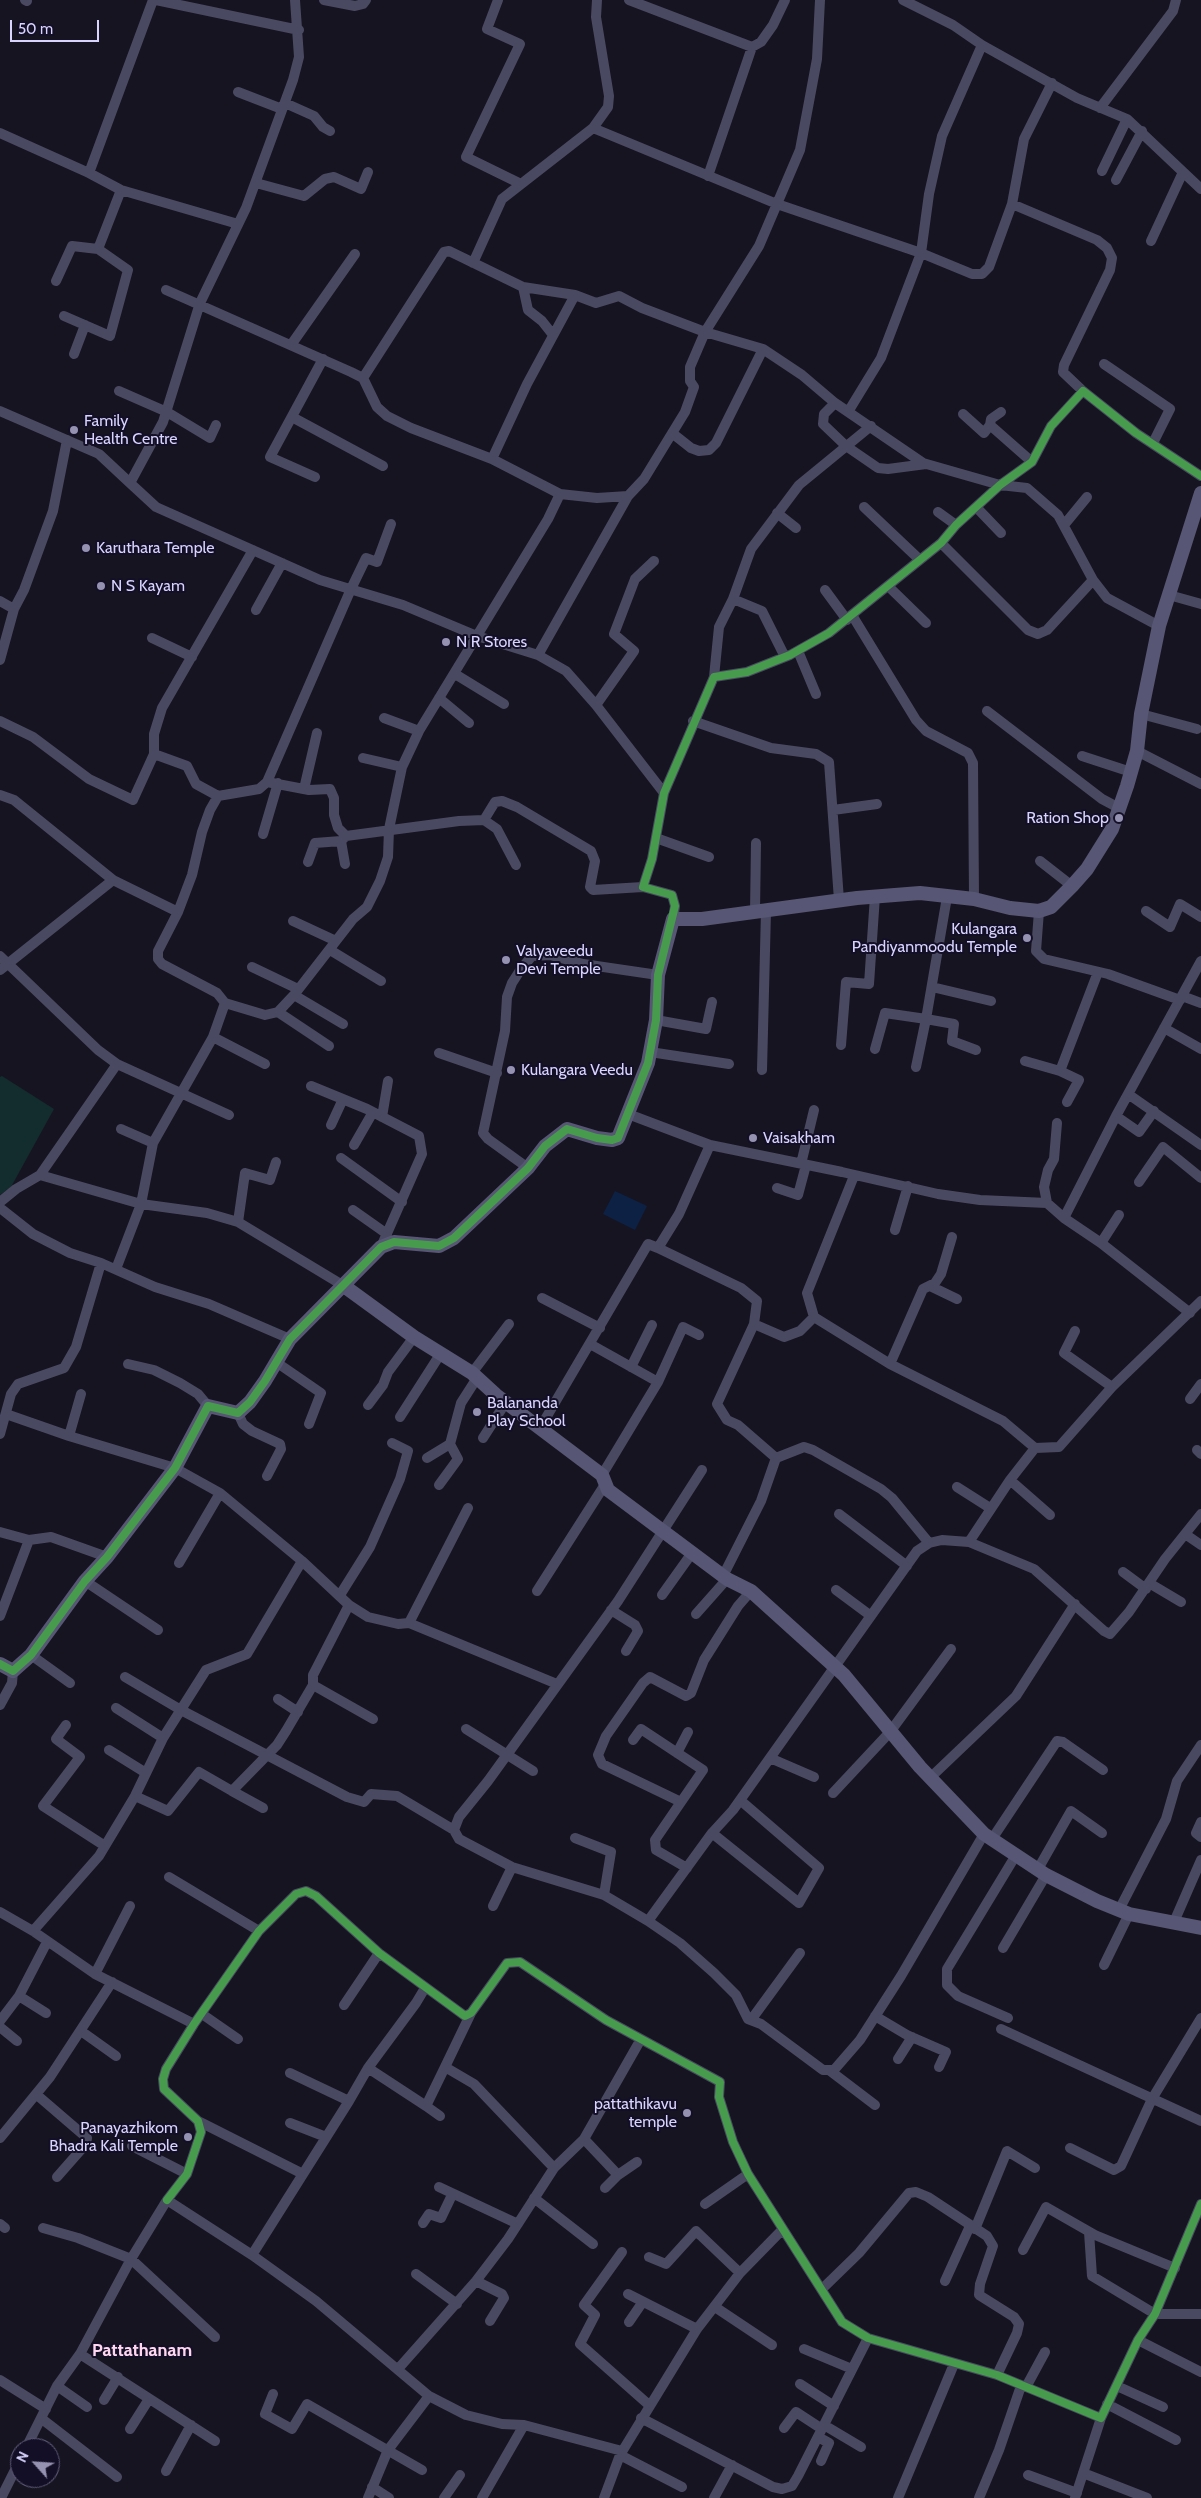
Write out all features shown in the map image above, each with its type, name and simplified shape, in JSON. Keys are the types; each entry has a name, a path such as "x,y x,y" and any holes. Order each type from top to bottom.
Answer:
{"street":[{"path":"89,173 155,0 298,30"},
{"path":"130,483 167,412 200,303 256,183 283,106 299,58 295,0"},
{"path":"324,0 355,6 363,4 366,0"},
{"path":"498,0 488,29 520,44 466,157 521,184"},
{"path":"473,263 502,199 593,128 608,107 609,96 596,17 597,0"},
{"path":"629,0 752,47"},
{"path":"708,176 752,47 761,42 773,25 785,0"},
{"path":"538,655 628,496 644,479 685,412 694,387 690,381 690,368 705,332 759,246 800,150 817,59 820,0"},
{"path":"903,0 953,26 982,45 1052,83 1100,108 1128,119 1201,189"},
{"path":"1100,108 1173,11 1176,0"},
{"path":"848,412 881,358 921,253 929,194 942,136 982,45"},
{"path":"593,128 777,204 921,253 972,274 982,274 989,267 1012,204 1024,139 1052,83"},
{"path":"238,92 314,116 323,127 330,131"},
{"path":"1102,171 1128,119"},
{"path":"1116,180 1142,131"},
{"path":"0,133 89,173 121,190 238,224"},
{"path":"256,183 304,196 325,179 334,177 361,189 368,172"},
{"path":"1151,241 1183,172"},
{"path":"98,249 121,190"},
{"path":"1012,204 1097,240 1106,248 1112,258 1110,270 1064,365 1063,372 1083,391 1153,444 1201,476"},
{"path":"56,280 72,246 98,249 128,270 110,336 64,316"},
{"path":"364,378 444,252 455,253 524,287 575,295 596,303 619,296 642,308 705,332 762,349 802,375 835,403 927,464 1000,486 1027,488 1052,509 1064,525 1093,580 1107,598 1159,626"},
{"path":"291,345 356,254"},
{"path":"524,287 528,310 553,335"},
{"path":"166,290 200,303 364,378 377,407 388,416 411,428 492,459 560,494 597,498 628,496"},
{"path":"492,459 527,384 575,295"},
{"path":"74,354 85,325"},
{"path":"672,433 691,448 699,450 708,450 716,444 762,349"},
{"path":"315,477 270,457 323,359"},
{"path":"1104,364 1170,409 1153,444"},
{"path":"120,391 167,412 210,438 216,425"},
{"path":"714,677 747,672 798,651 829,633 941,543 956,525 1000,486 1032,462 1051,426 1083,391"},
{"path":"835,403 824,414 823,424 846,446 878,468 888,469 927,464"},
{"path":"0,410 99,454 118,469 156,507 320,580 403,605 477,636 538,655 566,671 596,705 664,793"},
{"path":"963,414 984,433 990,425 991,419 1001,412"},
{"path":"292,416 383,466"},
{"path":"990,425 1032,462"},
{"path":"643,886 656,838 664,793 693,721 714,677 719,627 733,599 751,549 799,485 871,426"},
{"path":"0,660 14,609 24,590 53,511 67,440"},
{"path":"672,919 702,919 839,900 920,893 974,899 1010,908 1039,910 1051,907 1086,869 1112,829 1137,752 1141,714 1159,626 1201,493"},
{"path":"218,796 202,832 192,875 178,912 158,951 158,959 162,964 217,993 225,1003 265,1015 278,1012 353,920 367,907 380,881 388,857 390,829 402,767 418,730 455,674 548,519 560,494"},
{"path":"1064,525 1087,497"},
{"path":"864,507 920,560"},
{"path":"977,508 1001,533"},
{"path":"938,512 956,525"},
{"path":"777,513 796,528"},
{"path":"154,754 187,766 196,784 218,796 259,789 267,782 351,589 366,558 378,562 391,524"},
{"path":"941,543 1028,630 1038,634 1047,630 1093,580"},
{"path":"0,721 33,737 88,779 133,800 154,754 154,734 157,720 253,550"},
{"path":"596,705 634,651 614,634 635,579 654,561"},
{"path":"256,610 282,563"},
{"path":"888,586 926,624"},
{"path":"825,590 849,617 916,720 926,732 968,753 973,763 974,899"},
{"path":"1169,595 1201,604"},
{"path":"733,599 762,611 785,657"},
{"path":"0,601 14,609"},
{"path":"152,638 192,657"},
{"path":"798,651 816,694"},
{"path":"455,674 504,704"},
{"path":"439,698 470,722"},
{"path":"987,711 1102,799 1119,808"},
{"path":"1141,714 1197,729"},
{"path":"384,718 418,730"},
{"path":"693,721 771,748 816,754 829,762 839,900"},
{"path":"304,789 317,733"},
{"path":"1137,752 1201,784"},
{"path":"1082,756 1131,772"},
{"path":"363,758 402,767"},
{"path":"267,782 304,789 330,789 334,798 334,815 343,838 345,864"},
{"path":"263,834 278,783"},
{"path":"0,794 14,800 113,880 178,912"},
{"path":"353,1210 383,1240 439,1246 454,1238 528,1168 545,1146 568,1129 596,1138 612,1140 618,1138 650,1052 656,1020 658,975 675,906 672,895 643,886 593,890 590,886 595,861 591,851 526,812 502,801 495,802 484,820"},
{"path":"833,810 877,804"},
{"path":"308,862 315,843 390,829 459,820 484,820 497,829 516,865"},
{"path":"656,838 709,857"},
{"path":"756,843 761,912 762,1070"},
{"path":"1040,861 1072,886"},
{"path":"4,968 113,880"},
{"path":"841,1045 846,982 870,984 875,896"},
{"path":"916,1067 947,897"},
{"path":"1146,911 1170,927 1180,904 1201,917"},
{"path":"1039,910 1036,951 1044,959 1098,972 1201,1003"},
{"path":"293,921 336,941"},
{"path":"330,950 382,981"},
{"path":"0,956 4,968 98,1050 117,1064 229,1115"},
{"path":"528,1168 488,1139 483,1133 497,1073 505,1031 507,997 512,983 532,956 550,956 583,964 658,975"},
{"path":"1064,1218 1116,1116 1201,962"},
{"path":"252,967 296,992 343,1024"},
{"path":"1060,1071 1098,972"},
{"path":"932,987 991,1002"},
{"path":"656,1020 706,1029 712,1002"},
{"path":"116,1269 142,1204 153,1142 213,1037 225,1003"},
{"path":"278,1012 329,1046"},
{"path":"875,1049 884,1013 954,1024 952,1041 976,1050"},
{"path":"1164,1028 1201,1049"},
{"path":"213,1037 265,1064"},
{"path":"650,1052 729,1064"},
{"path":"439,1053 497,1073"},
{"path":"1025,1062 1060,1071 1079,1080 1067,1102"},
{"path":"0,1202 16,1189 40,1175 117,1064"},
{"path":"354,1145 378,1114 388,1081"},
{"path":"238,1413 250,1402 266,1381 290,1339 344,1286 383,1240 402,1202 422,1154 419,1136 378,1114 311,1086"},
{"path":"1128,1094 1201,1145"},
{"path":"332,1125 343,1099"},
{"path":"777,1188 798,1195 814,1110"},
{"path":"1116,1116 1139,1132 1154,1112"},
{"path":"628,1114 710,1145 908,1186 938,1194 980,1200 1048,1202"},
{"path":"1056,1123 1054,1159 1048,1170 1044,1187 1048,1202 1064,1218 1195,1312"},
{"path":"121,1130 153,1142"},
{"path":"658,1248 679,1214 710,1145"},
{"path":"1139,1182 1163,1147 1201,1178"},
{"path":"340,1158 402,1202"},
{"path":"238,1222 245,1173 270,1180 276,1162"},
{"path":"40,1175 142,1204 207,1213 238,1222 344,1286 414,1337 474,1375 603,1480 608,1490 725,1577 751,1591 835,1666 890,1732 988,1837 1042,1872 1097,1902 1124,1912 1201,1928"},
{"path":"854,1176 806,1293 814,1317 890,1364 1002,1421 1036,1448 1059,1448 1112,1387 1195,1312 1201,1301"},
{"path":"895,1230 908,1186"},
{"path":"0,1208 33,1234 70,1253 116,1269 155,1287 209,1304 290,1339"},
{"path":"1101,1243 1118,1215"},
{"path":"890,1364 923,1289 935,1284 941,1274 952,1237"},
{"path":"540,1428 648,1244 752,1295 757,1301 754,1324 717,1404 727,1420 738,1425 776,1458"},
{"path":"0,1432 11,1394 18,1384 64,1368 76,1347 100,1263"},
{"path":"930,1286 958,1300"},
{"path":"542,1298 600,1328"},
{"path":"754,1324 784,1337 800,1331 814,1317"},
{"path":"439,1485 458,1459 450,1444 461,1403 474,1375 510,1324"},
{"path":"631,1367 652,1325"},
{"path":"537,1591 603,1480 658,1382 683,1327 699,1335"},
{"path":"1075,1331 1064,1352 1112,1387"},
{"path":"368,1404 383,1385 388,1372 414,1337"},
{"path":"590,1344 658,1382"},
{"path":"400,1417 440,1353"},
{"path":"276,1362 321,1394 309,1424"},
{"path":"128,1364 154,1370 180,1383 198,1394 208,1406 238,1413"},
{"path":"1190,1399 1201,1384"},
{"path":"69,1436 81,1394"},
{"path":"483,1438 506,1402"},
{"path":"0,1705 12,1683 13,1671 31,1655 85,1581 108,1557 175,1468 208,1406"},
{"path":"238,1413 243,1424 280,1444 281,1450 267,1476"},
{"path":"6,1414 69,1436 175,1468 220,1493 302,1561 349,1605 368,1616 384,1622 409,1623 557,1684"},
{"path":"340,1595 370,1547 400,1479 408,1451 392,1443"},
{"path":"427,1458 450,1444"},
{"path":"696,1614 725,1577 761,1501 776,1458 804,1447 813,1450 892,1498 929,1544"},
{"path":"969,1542 990,1508 1036,1448"},
{"path":"454,1830 459,1817 508,1755 611,1610 702,1470"},
{"path":"1010,1480 1050,1515"},
{"path":"957,1487 990,1508"},
{"path":"179,1563 220,1493"},
{"path":"409,1623 468,1508"},
{"path":"839,1514 907,1566"},
{"path":"648,1921 712,1833 740,1800 918,1551 929,1544 942,1540 969,1542 1034,1568 1104,1631 1110,1634 1201,1515"},
{"path":"0,1532 29,1540 51,1537 108,1557"},
{"path":"1185,1534 1201,1545"},
{"path":"0,1616 29,1540"},
{"path":"662,1595 692,1553"},
{"path":"33,1931 105,1846 135,1796 163,1738 206,1670 247,1654 302,1561"},
{"path":"1123,1572 1181,1602"},
{"path":"85,1581 158,1630"},
{"path":"836,1590 871,1616"},
{"path":"681,1802 602,1764 598,1755 601,1746 643,1683 650,1677 686,1696 691,1693 704,1660 738,1606 751,1591"},
{"path":"932,1778 1016,1696 1075,1604"},
{"path":"232,1790 277,1746 313,1685 314,1675 349,1605"},
{"path":"611,1610 635,1625 638,1631 626,1651"},
{"path":"833,1793 890,1732 951,1649"},
{"path":"31,1655 70,1683"},
{"path":"0,1664 13,1671"},
{"path":"125,1677 181,1710 347,1797 364,1802 371,1794 396,1796 454,1830 459,1839 471,1847 512,1867 604,1895 648,1921 680,1943 736,1995 748,2018 784,2040 823,2070 839,2066 875,2016 988,1837 1057,1741 1063,1742 1103,1770"},
{"path":"313,1685 373,1718"},
{"path":"278,1699 298,1712"},
{"path":"116,1708 163,1738"},
{"path":"66,1725 56,1739 80,1757 44,1806 105,1846"},
{"path":"466,1729 533,1771"},
{"path":"633,1740 641,1729 703,1770 655,1840 656,1850 687,1868"},
{"path":"677,1753 688,1732"},
{"path":"1104,1965 1124,1912 1166,1819 1177,1781 1201,1746"},
{"path":"109,1750 146,1773"},
{"path":"770,1758 814,1777"},
{"path":"135,1796 168,1812 199,1772 263,1808"},
{"path":"712,1833 799,1903 819,1868 740,1800"},
{"path":"1003,1948 1071,1811 1102,1833"},
{"path":"1201,1822 1196,1833 1201,1836"},
{"path":"575,1838 611,1852 604,1895"},
{"path":"1008,2018 958,1996 947,1986 947,1969 1016,1855"},
{"path":"1174,1922 1201,1860"},
{"path":"493,1906 512,1867"},
{"path":"169,1877 259,1931"},
{"path":"302,2174 198,2121 164,2089 163,2079 166,2069 194,2024 259,1931 296,1894 306,1891 316,1896 379,1953 425,1988 465,2016 471,2013"},
{"path":"95,1974 130,1906"},
{"path":"0,1912 33,1931 95,1974 194,2024"},
{"path":"0,2021 18,1996 47,1942"},
{"path":"344,2005 379,1953"},
{"path":"751,2020 800,1953"},
{"path":"426,2106 471,2013 507,1963 520,1962 606,2020 720,2082 719,2098 733,2142 748,2174 842,2322 868,2338 954,2364 998,2374 1101,2418"},
{"path":"0,2138 37,2095 112,1982"},
{"path":"252,2255 350,2101 368,2068 425,1988"},
{"path":"18,1996 46,2013"},
{"path":"202,2014 238,2039"},
{"path":"875,2016 912,2037 946,2052 939,2067"},
{"path":"1070,2148 1114,2170 1121,2166 1152,2099 1201,2018"},
{"path":"0,2027 17,2041"},
{"path":"1001,2029 1201,2121"},
{"path":"81,2030 116,2056"},
{"path":"898,2058 912,2037"},
{"path":"398,2369 476,2281 518,2224 554,2168 584,2139 641,2039"},
{"path":"445,2067 474,2084 554,2168"},
{"path":"368,2068 440,2116"},
{"path":"829,2070 876,2105"},
{"path":"290,2073 350,2101"},
{"path":"37,2095 87,2138 86,2144 57,2177"},
{"path":"32,2438 57,2386 80,2354 131,2259 167,2200 187,2174 201,2132 198,2121"},
{"path":"290,2123 326,2137"},
{"path":"584,2139 618,2175"},
{"path":"132,2146 187,2174"},
{"path":"944,2281 973,2227 1008,2151 1035,2168"},
{"path":"605,2188 618,2175 637,2162"},
{"path":"705,2204 748,2174"},
{"path":"439,2187 452,2195 518,2224"},
{"path":"822,2289 860,2253 909,2193 916,2192 928,2197 987,2236 992,2246 980,2284 979,2294 1014,2317 1019,2324 1017,2333 998,2374"},
{"path":"423,2223 428,2214 441,2218 452,2195"},
{"path":"534,2198 593,2244"},
{"path":"167,2200 252,2255 316,2301 429,2396 466,2415 502,2424 524,2425 621,2453 682,2487"},
{"path":"1023,2250 1046,2207 1089,2232 1175,2268"},
{"path":"1028,2475 1076,2495 1107,2404 1138,2340 1155,2314 1200,2209"},
{"path":"43,2228 78,2238 131,2259 215,2337"},
{"path":"604,2498 621,2453 648,2405 697,2329 740,2273 783,2230"},
{"path":"648,2257 666,2264 696,2231 740,2273"},
{"path":"1089,2232 1092,2276 1155,2314 1201,2314"},
{"path":"622,2252 584,2305 594,2315 580,2344 648,2405"},
{"path":"416,2274 456,2304"},
{"path":"476,2281 502,2294 504,2298 490,2322"},
{"path":"628,2294 697,2329"},
{"path":"629,2322 642,2302"},
{"path":"715,2307 772,2345"},
{"path":"641,2418 773,2487 782,2489 792,2486 868,2338"},
{"path":"1138,2340 1201,2372"},
{"path":"804,2349 852,2369"},
{"path":"979,2498 1024,2386 1045,2352"},
{"path":"80,2354 215,2441"},
{"path":"898,2498 954,2364"},
{"path":"104,2400 118,2377"},
{"path":"0,2380 46,2409"},
{"path":"800,2384 834,2406"},
{"path":"57,2386 87,2406"},
{"path":"1117,2386 1163,2407"},
{"path":"274,2394 265,2414 292,2429 307,2404 422,2470"},
{"path":"368,2498 388,2450 429,2396"},
{"path":"130,2429 149,2398"},
{"path":"1107,2404 1176,2440"},
{"path":"784,2428 796,2412 821,2430 861,2447"},
{"path":"42,2419 117,2477"},
{"path":"482,2498 524,2425"},
{"path":"166,2471 190,2426"},
{"path":"821,2430 830,2444 822,2461"},
{"path":"714,2498 732,2465"},
{"path":"1083,2473 1147,2498"},
{"path":"444,2498 460,2475"},
{"path":"1,2498 10,2480"},
{"path":"372,2487 389,2498"}],"green space":[{"path":"2,1076 54,1109 11,1187 0,1195 0,1077"}],"water":[{"path":"615,1191 647,1206 635,1230 603,1214"}],"cycle path":[{"path":"0,1664 13,1671 31,1655 85,1581 107,1557 175,1468 208,1406 238,1413 250,1402 290,1339 381,1247 394,1242 439,1246 454,1238 528,1168 545,1146 567,1129 597,1138 612,1140 618,1138 648,1063 656,1020 658,975 675,906 672,895 643,887 652,859 664,793 714,677 747,672 790,655 829,633 941,543 956,525 1000,485 1032,462 1051,426 1083,391 1136,433 1201,476"},
{"path":"167,2200 187,2174 201,2132 198,2121 164,2089 163,2079 166,2069 194,2024 259,1931 296,1894 306,1891 316,1896 379,1953 465,2016 471,2013 507,1963 520,1962 606,2020 720,2082 719,2097 733,2142 748,2174 842,2322 868,2338 997,2375 1101,2418 1138,2340 1155,2314 1201,2204"}],"place":[{"name":"Family Health Centre","path":"74,430"},
{"name":"Karuthara Temple","path":"86,548"},
{"name":"N S Kayam","path":"101,586"},
{"name":"N R Stores","path":"446,642"},
{"name":"Ration Shop","path":"1119,818"},
{"name":"Kulangara Pandiyanmoodu Temple","path":"1027,938"},
{"name":"Valyaveedu Devi Temple","path":"506,960"},
{"name":"Kulangara Veedu","path":"511,1070"},
{"name":"Vaisakham","path":"753,1138"},
{"name":"Balananda Play School","path":"477,1412"},
{"name":"pattathikavu temple","path":"687,2113"},
{"name":"Panayazhikom Bhadra Kali Temple","path":"188,2137"}],"district":[{"name":"Pattathanam","path":"142,2351"}]}
